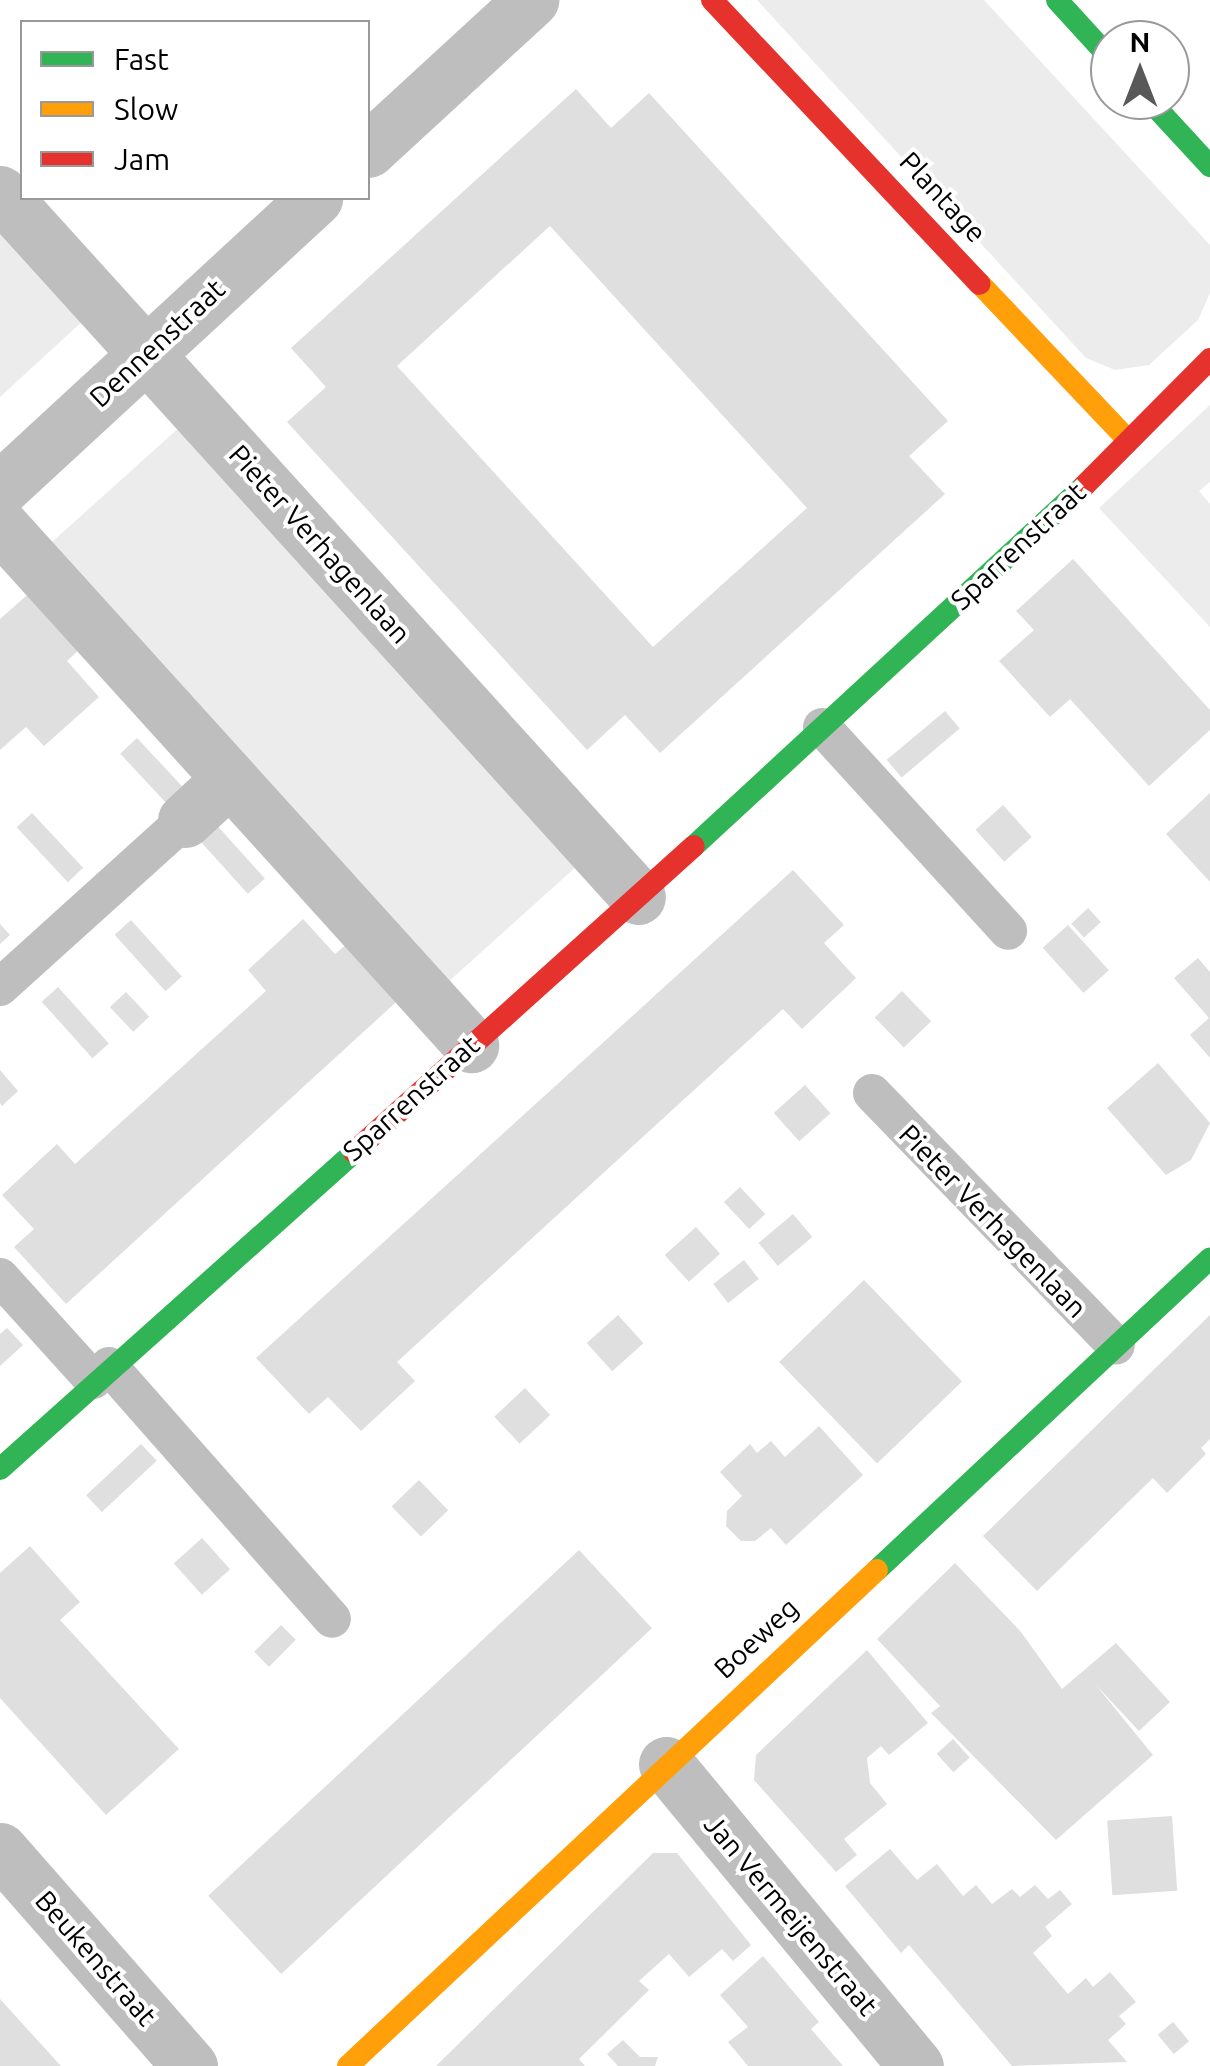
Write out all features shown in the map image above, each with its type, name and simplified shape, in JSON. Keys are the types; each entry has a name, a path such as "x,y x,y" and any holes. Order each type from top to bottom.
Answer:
{"street":[{"path":"370,148 531,0"},
{"name":"Plantage","path":"712,0 1128,439"},
{"path":"1057,0 1090,36"},
{"path":"1167,120 1210,166"},
{"name":"Pieter Verhagenlaan","path":"0,193 638,898"},
{"name":"Dennenstraat","path":"0,489 314,200"},
{"name":"Sparrenstraat","path":"0,1469 101,1373 638,898 1064,506 1210,359"},
{"path":"0,525 471,1045"},
{"path":"186,820 229,779"},
{"name":"Boeweg","path":"348,2066 1210,1258"},
{"name":"Jan Vermeijenstraat","path":"666,1764 916,2066"},
{"name":"Beukenstraat","path":"0,1850 190,2066"}],"lane":[{"path":"822,727 1008,931"},
{"path":"0,987 186,820"},
{"name":"Pieter Verhagenlaan","path":"872,1094 1116,1346"},
{"path":"0,1277 101,1373 332,1619"}],"shaded area":[{"path":"757,0 984,0 1090,115 1090,120 1095,120 1210,245 1210,293 1198,320 1149,365 1115,370 1086,358"},
{"path":"0,224 86,318 0,397"},
{"path":"1210,405 1210,482 1199,491 1210,504 1210,627 1099,508"},
{"path":"182,425 578,865 440,989 44,549"}],"building":[{"path":"576,89 611,128 649,93 948,421 909,456 945,494 660,753 625,715 587,750 287,422 326,387 291,348","holes":["550,226 807,508 653,647 397,366"]},
{"path":"1073,559 1210,710 1210,730 1149,786 1070,699 1050,717 999,661 1034,630 1016,611"},
{"path":"35,588 86,643 67,661 99,697 44,746 26,727 0,750 0,619"},
{"path":"945,711 960,729 902,777 887,760"},
{"path":"137,738 188,793 171,809 120,754"},
{"path":"1210,793 1210,882 1166,834"},
{"path":"1003,805 1032,837 1004,862 976,830"},
{"path":"32,813 83,868 68,882 17,827"},
{"path":"214,822 265,878 248,894 197,837"},
{"path":"793,870 844,925 824,943 856,978 802,1029 783,1009 612,1165 397,1362 415,1381 361,1431 328,1397 309,1414 256,1358"},
{"path":"1088,908 1101,922 1084,938 1071,924"},
{"path":"303,919 335,954 355,937 406,993 66,1304 14,1247 34,1229 2,1195 57,1144 75,1164 266,991 248,970"},
{"path":"131,920 182,976 166,991 115,935"},
{"path":"0,924 10,935 0,944"},
{"path":"1068,925 1109,970 1084,993 1043,948"},
{"path":"1198,958 1210,972 1210,1058 1190,1035 1209,1018 1174,978"},
{"path":"58,987 109,1043 93,1058 42,1002"},
{"path":"902,991 931,1021 904,1048 875,1017"},
{"path":"126,992 149,1017 133,1032 110,1007"},
{"path":"1158,1063 1210,1123 1191,1160 1166,1175 1107,1108"},
{"path":"0,1070 18,1091 2,1106 0,1103"},
{"path":"805,1085 830,1113 799,1141 774,1113"},
{"path":"740,1187 765,1214 749,1229 724,1202"},
{"path":"793,1214 812,1237 778,1266 759,1243"},
{"path":"696,1227 720,1254 689,1282 665,1255"},
{"path":"744,1260 759,1279 728,1303 713,1284"},
{"path":"864,1280 962,1381 877,1463 779,1362"},
{"path":"618,1315 643,1343 612,1371 587,1343"},
{"path":"1210,1315 1210,1439 1201,1448 1206,1454 1167,1493 1153,1478 1037,1591 983,1536"},
{"path":"7,1328 23,1345 0,1366 0,1334"},
{"path":"525,1388 550,1415 520,1444 494,1417"},
{"path":"819,1426 863,1475 786,1545 771,1528 755,1541 741,1541 726,1526 727,1511 742,1496 720,1472 750,1444 757,1453 771,1441 785,1457"},
{"path":"141,1444 157,1461 102,1512 86,1495"},
{"path":"419,1480 448,1510 421,1537 392,1506"},
{"path":"202,1538 230,1569 202,1595 174,1563"},
{"path":"30,1546 80,1602 60,1620 179,1749 106,1815 0,1698 0,1573"},
{"path":"579,1550 652,1628 281,1974 208,1896"},
{"path":"955,1563 1021,1632 1062,1689 1116,1643 1170,1702 1139,1731 1095,1684 1153,1755 1056,1840 931,1713 940,1706 877,1639"},
{"path":"281,1625 296,1640 269,1667 254,1652"},
{"path":"867,1650 928,1723 889,1755 881,1746 867,1758 870,1783 887,1804 844,1839 857,1855 836,1872 754,1780 756,1755"},
{"path":"953,1739 970,1758 953,1772 937,1754"},
{"path":"1172,1816 1177,1891 1112,1895 1107,1821"},
{"path":"890,1849 917,1880 937,1864 963,1896 976,1885 992,1904 1012,1889 1020,1897 1035,1885 1048,1899 1060,1890 1072,1904 1045,1927 1052,1936 1033,1953 1068,1994 1086,1978 1093,1987 1110,1972 1136,2002 1119,2016 1126,2024 1108,2040 1127,2062 1012,2066 909,1945 901,1953 845,1886"},
{"path":"653,1853 677,1853 751,1945 733,1961 722,1949 689,1977 669,1954 639,1981 649,1990 579,2059 585,2066 436,2066"},
{"path":"763,1956 819,2022 811,2029 843,2066 748,2066 728,2042 748,2027 720,1995"},
{"path":"0,1999 61,2066 0,2066"},
{"path":"1173,2022 1189,2041 1174,2054 1158,2035"},
{"path":"623,2040 640,2057 658,2057 655,2066 618,2066 607,2054"}],"traffic: fast":[{"path":"1057,0 1090,36"},
{"path":"1167,120 1210,166"},
{"path":"694,846 1084,486"},
{"path":"0,1469 354,1152"},
{"path":"877,1570 1210,1258"}],"traffic: slow":[{"path":"980,284 1127,439"},
{"path":"348,2066 877,1570"}],"traffic: jam":[{"path":"712,0 980,284"},
{"path":"1084,486 1210,359"},
{"path":"354,1152 694,846"}]}
